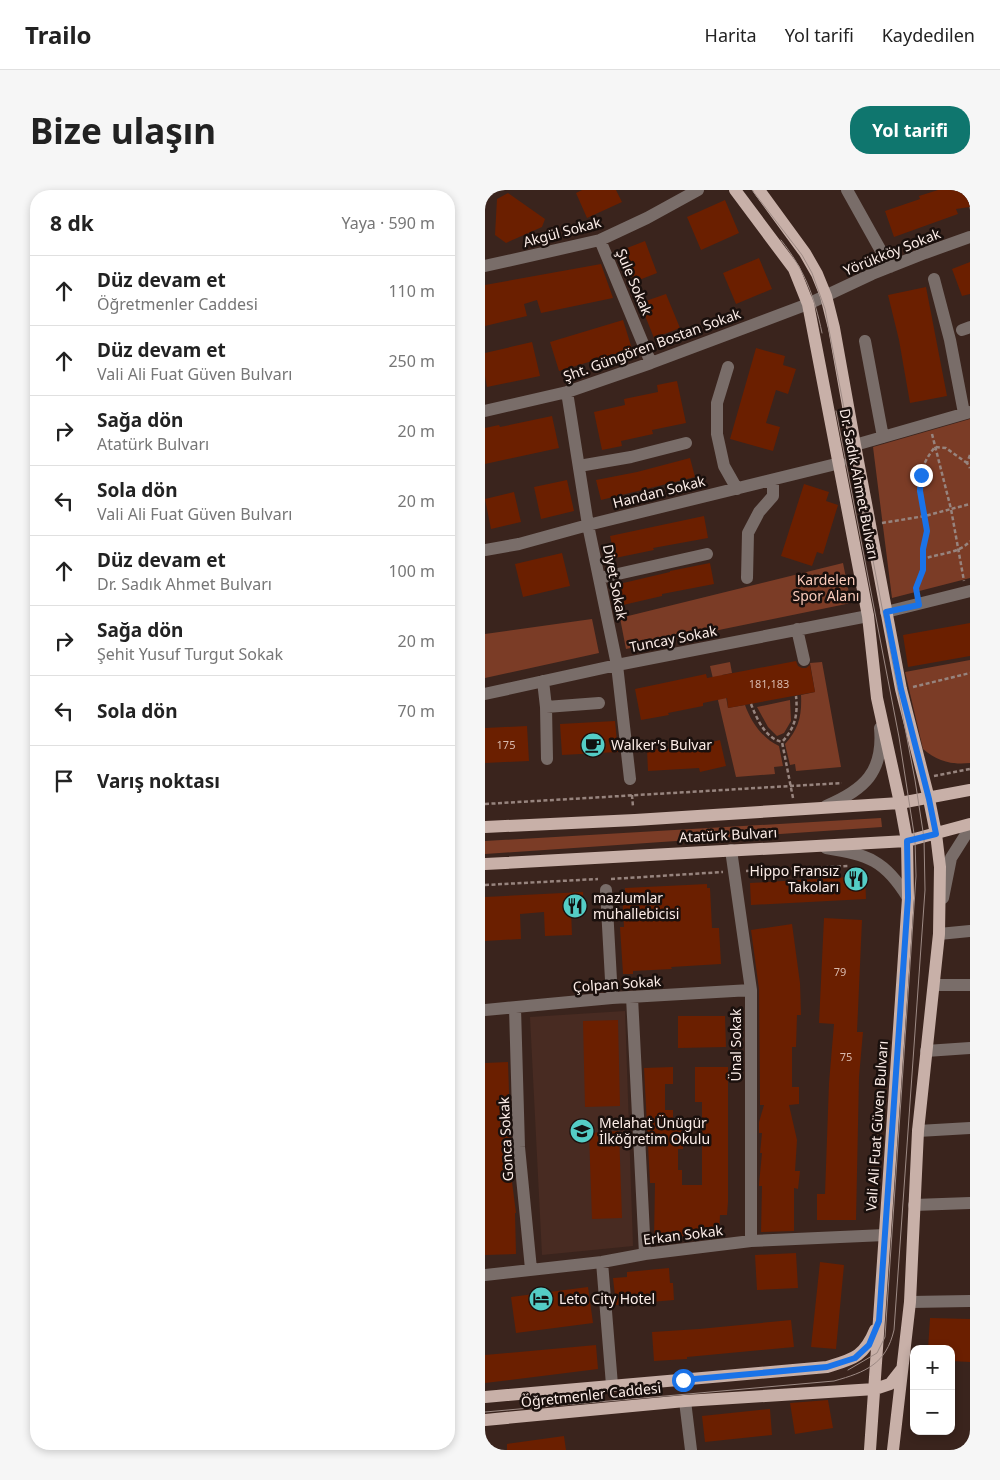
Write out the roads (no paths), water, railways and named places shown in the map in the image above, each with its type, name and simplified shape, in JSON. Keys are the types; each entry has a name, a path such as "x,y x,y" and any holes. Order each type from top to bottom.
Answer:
{"main road":[{"name":"Dr. Sadık Ahmet Bulvarı","path":"735,190 794,270 808,304 868,616 877,698 901,803"},
{"name":"Dr. Sadık Ahmet Bulvarı","path":"759,190 805,252 826,296 834,328 869,525 901,689 929,799"},
{"name":"Atatürk Bulvarı","path":"485,827 635,820 901,803 970,790"},
{"path":"893,1450 910,1302 918,1131 939,934 939,867 936,834 929,799"},
{"name":"Vali Ali Fuat Güven Bulvarı","path":"870,1450 908,898 907,841 901,803"},
{"name":"Atatürk Bulvarı","path":"485,864 907,841 970,824"},
{"name":"Öğretmenler Caddesi","path":"485,1397 818,1368 855,1358 869,1345 879,1321"},
{"path":"842,1362 868,1363 876,1368 890,1384 898,1404"},
{"path":"890,1384 902,1369"},
{"name":"Öğretmenler Caddesi","path":"485,1420 685,1401 875,1389 890,1384"}],"street":[{"name":"Akgül Sokak","path":"485,266 600,240 647,218 698,190"},
{"path":"847,190 890,267"},
{"name":"Yörükköy Sokak","path":"826,296 890,267 970,237"},
{"name":"Şule Sokak","path":"600,240 651,363"},
{"path":"855,445 967,413 934,279"},
{"name":"Şht. Güngören Bostan Sokak","path":"485,411 567,392 651,363 826,296"},
{"path":"865,341 883,437"},
{"path":"728,367 717,402 717,434 724,466 737,488"},
{"name":"Diyet Sokak","path":"567,392 588,525 617,665 630,779"},
{"path":"579,466 686,443"},
{"name":"Handan Sokak","path":"485,550 519,544 588,525 840,463"},
{"path":"747,578 747,533 759,512 773,496 773,480"},
{"path":"600,578 707,554"},
{"path":"886,612 968,592"},
{"name":"Tuncay Sokak","path":"485,694 617,665 868,616"},
{"path":"797,630 804,660"},
{"path":"543,682 546,708 547,759"},
{"path":"824,807 844,799 855,792 872,772 879,760 881,743 877,698"},
{"path":"546,708 599,703"},
{"path":"939,915 951,858 970,828"},
{"path":"806,846 848,852 874,860 888,870 908,898"},
{"name":"Ünal Sokak","path":"731,850 751,990 751,1241"},
{"path":"606,890 612,998"},
{"path":"939,934 970,931"},
{"path":"934,985 970,985"},
{"name":"Çolpan Sokak","path":"485,1010 612,998 751,990"},
{"path":"632,997 645,1254"},
{"name":"Gonca Sokak","path":"515,1008 519,1147 531,1269"},
{"path":"926,1051 970,1048"},
{"path":"918,1131 970,1128"},
{"path":"914,1204 970,1203"},
{"name":"Erkan Sokak","path":"485,1275 602,1262 645,1254 751,1241 885,1235"},
{"path":"602,1262 612,1385"},
{"path":"910,1302 970,1301"},
{"path":"685,1401 691,1450"}],"tram line":[{"path":"485,1412 834,1381 856,1374 873,1365 886,1351 894,1330 925,890 924,838 915,780 825,309 812,273 802,255 752,190"},
{"path":"781,240 796,262 807,284 816,307 822,333"},
{"path":"836,411 899,737 915,840 916,876 885,1337 877,1353 848,1370"}],"place":[{"name":"Walker's Bulvar","path":"593,745"},
{"name":"Hippo Fransız Takoları","path":"856,879"},
{"name":"mazlumlar muhallebicisi","path":"575,906"},
{"name":"Melahat Ünügür İlköğretim Okulu","path":"582,1131"},
{"name":"Leto City Hotel","path":"541,1299"}],"park label":[{"name":"Kardelen Spor Alanı","path":"826,588"}]}
